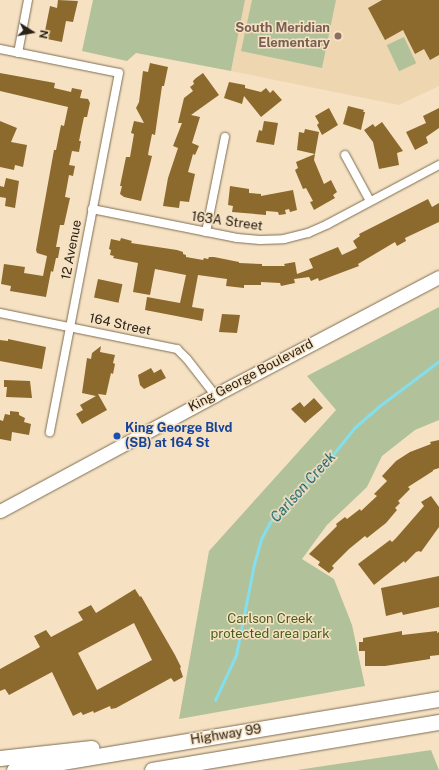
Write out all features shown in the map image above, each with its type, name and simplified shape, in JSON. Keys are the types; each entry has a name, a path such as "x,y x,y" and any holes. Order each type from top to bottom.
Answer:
{"highway":[{"name":"Highway 99","path":"14,770 439,699"},
{"name":"Highway 99","path":"152,770 437,723"},
{"path":"0,758 225,735"}],"main road":[{"name":"King George Boulevard","path":"0,511 214,395 439,277"}],"street":[{"path":"0,49 18,53 28,0"},
{"name":"12 Avenue","path":"18,53 118,73 50,432"},
{"path":"206,232 225,137"},
{"path":"345,155 370,202"},
{"name":"163A Street","path":"92,209 206,232 260,240 284,239 308,233 439,165"},
{"name":"164 Street","path":"0,313 177,349 187,359 214,395"}],"shaded area":[{"name":"South Meridian Elementary","path":"245,0 439,0 439,86 399,105 231,71"}],"green space":[{"path":"93,0 245,0 231,71 136,53 127,61 82,51"},
{"path":"252,0 336,0 322,68 241,51"},
{"path":"404,37 416,63 399,71 387,45"},
{"name":"Carlson Creek protected area park","path":"439,307 439,420 415,430 382,456 367,487 327,525 302,559 334,579 352,625 365,686 179,719 209,551 336,410 307,376"},
{"path":"431,750 439,770 297,770"}],"building":[{"path":"58,0 78,1 73,22 66,21 62,42 47,39 48,31 45,31 50,6 57,8"},
{"path":"382,0 439,0 439,55 430,60 424,49 415,54 403,30 385,40 368,8"},
{"path":"150,63 168,67 164,86 162,86 155,135 152,134 148,155 152,156 141,201 124,197 120,194 122,186 120,186 126,157 130,157 134,134 131,133 134,121 144,123 136,108 139,102 143,71 148,72"},
{"path":"0,73 55,83 54,88 71,92 72,88 82,90 80,98 88,99 90,103 87,117 84,117 79,141 81,141 79,152 72,151 69,165 75,166 73,176 69,175 65,197 70,198 64,225 60,225 56,247 60,247 58,258 56,258 53,272 51,271 46,297 10,291 11,286 1,284 4,264 25,267 24,273 43,276 47,256 37,253 36,250 54,150 56,150 61,125 64,126 68,107 0,91"},
{"path":"203,73 219,95 191,115 200,117 192,143 199,146 195,155 193,154 188,172 195,174 189,202 180,201 179,208 163,206 168,178 178,148 173,146 182,123 178,123 184,98 193,91 190,87 194,84 193,81"},
{"path":"229,82 245,85 245,88 261,92 266,88 270,93 273,90 282,100 261,117 244,96 242,104 224,98"},
{"path":"348,106 364,110 363,112 365,112 361,130 343,124"},
{"path":"329,108 338,125 322,135 317,125 319,123 315,116"},
{"path":"439,108 439,128 426,137 428,143 415,150 406,132 426,123 423,116"},
{"path":"0,121 17,128 11,142 27,145 23,167 15,165 14,170 0,167"},
{"path":"264,121 278,123 274,145 256,142 259,130 262,131"},
{"path":"382,122 403,151 397,153 399,165 379,169 373,142 364,130 373,124 375,127"},
{"path":"305,129 319,132 315,154 297,150 299,132 304,133"},
{"path":"315,154 314,160 324,184 331,180 337,192 333,195 335,198 314,210 310,202 313,201 306,188 303,189 295,170 298,168 296,162"},
{"path":"6,178 19,181 15,208 5,206 6,198 0,197 0,186 4,187"},
{"path":"230,186 249,189 249,193 261,194 261,196 293,190 297,210 290,212 289,209 285,210 286,214 279,215 278,212 266,211 266,215 232,212 233,206 228,205"},
{"path":"428,199 432,207 439,203 439,222 405,238 406,241 397,246 395,242 358,264 359,266 319,281 318,278 311,281 309,277 294,279 295,283 281,286 280,283 261,282 261,285 244,285 244,288 226,286 227,279 198,275 192,307 204,309 202,321 145,310 147,297 180,303 186,275 155,269 150,295 133,292 138,263 113,258 114,256 110,255 111,250 109,249 111,239 120,241 121,238 132,241 131,243 177,250 183,252 186,257 203,260 204,258 208,259 209,257 214,257 239,263 262,264 262,266 285,266 284,264 295,262 297,274 313,268 309,259 338,247 342,255 357,248 353,241 360,236 359,234"},
{"path":"98,279 122,284 119,303 94,298"},
{"path":"222,314 240,315 237,333 219,332"},
{"path":"8,339 46,347 42,369 0,361 0,340 8,341"},
{"path":"101,346 100,352 115,355 113,374 111,373 106,395 98,394 107,410 82,424 76,414 83,410 80,405 96,396 82,393 87,358 91,359 92,353"},
{"path":"151,368 154,373 161,369 166,378 144,389 140,385 138,375"},
{"path":"4,380 30,381 32,398 6,397 7,387 4,387"},
{"path":"314,398 323,408 305,423 291,409 300,402 304,407"},
{"path":"10,411 19,412 19,415 25,418 24,422 31,424 29,435 12,432 11,441 0,439 0,420 3,421 5,414 10,415"},
{"path":"439,440 439,468 433,470 408,487 410,489 398,501 400,503 395,508 397,510 386,523 367,538 365,536 349,549 332,566 334,568 329,573 318,565 320,562 309,554 337,526 336,524 345,517 347,519 360,509 361,511 377,496 374,494 387,481 382,476 396,461 410,452 431,444 430,442"},
{"path":"431,496 439,507 439,527 421,552 416,552 405,563 404,561 374,585 358,564 390,540 392,542 424,506 421,502"},
{"path":"439,576 439,607 403,615 402,612 386,616 381,588"},
{"path":"135,589 140,597 141,596 175,655 181,667 183,677 174,682 171,678 116,708 111,709 110,706 94,713 93,711 83,715 81,712 73,716 52,672 9,695 5,689 0,691 0,669 40,647 34,636 46,630 51,637 83,620 78,612 91,605 96,613","holes":["134,623 152,660 97,690 78,653"]},
{"path":"402,631 402,635 439,632 439,655 430,656 430,659 385,666 365,666 365,651 359,651 359,642 363,642 363,638"}],"waterway":[{"name":"Carlson Creek","path":"215,700 236,655 254,564 261,539 270,522 330,458 354,428 378,407 439,361"}],"place":[{"name":"South Meridian Elementary","path":"338,36"},
{"name":"King George Blvd (SB) at 164 St","path":"117,436"}]}
